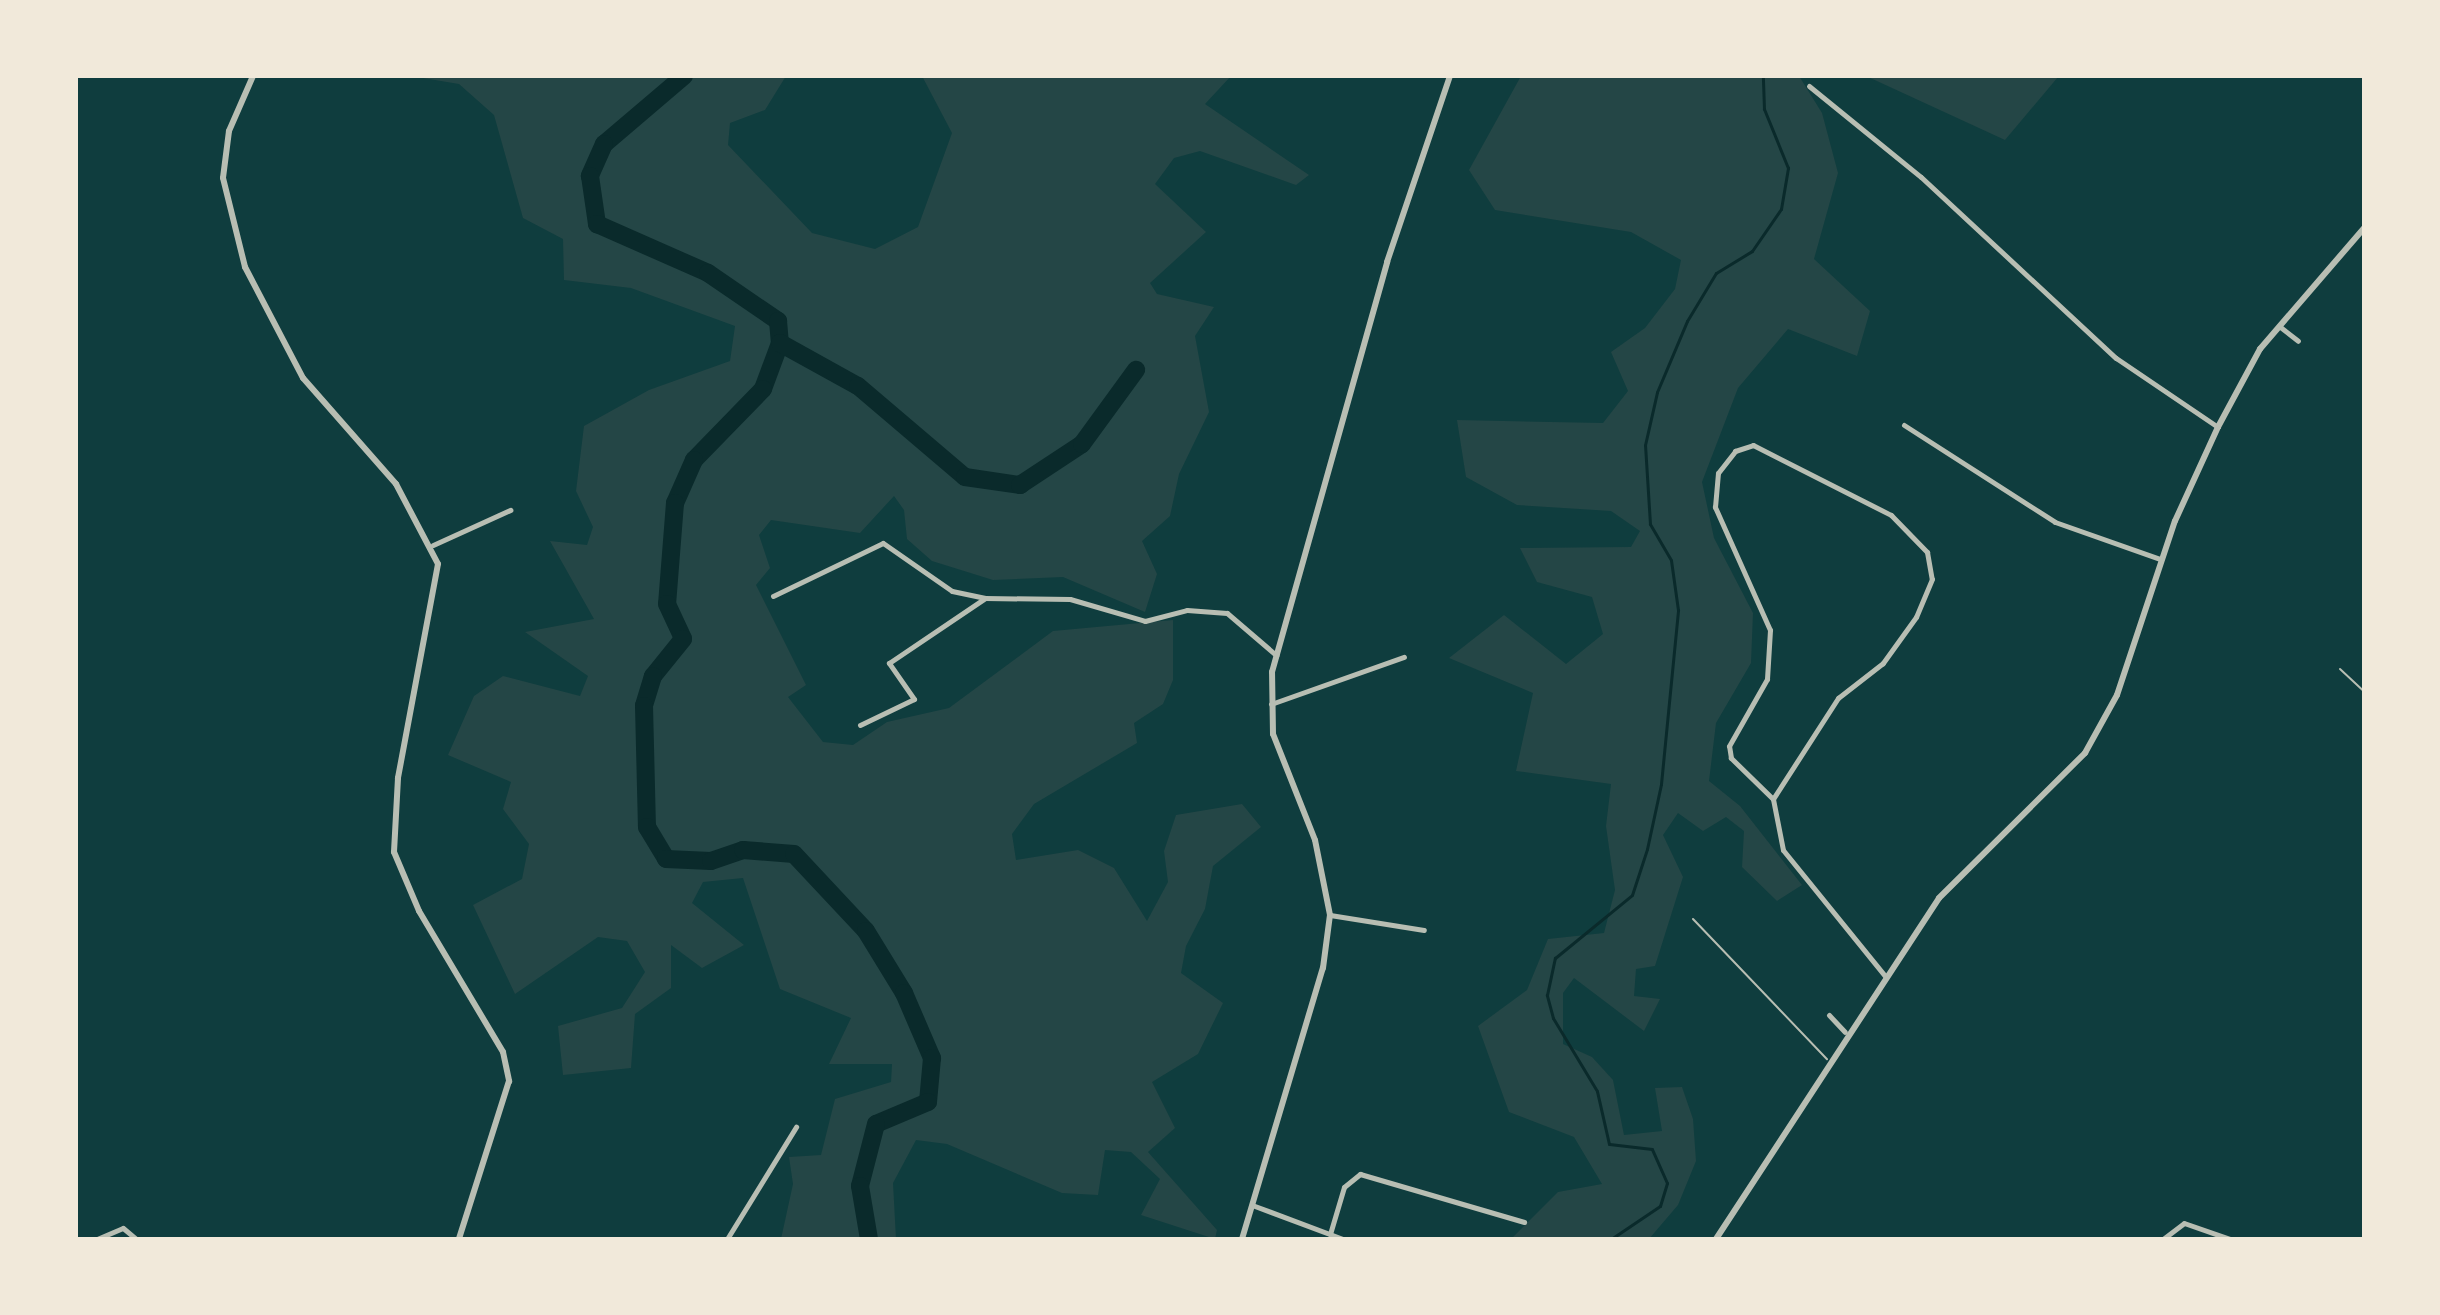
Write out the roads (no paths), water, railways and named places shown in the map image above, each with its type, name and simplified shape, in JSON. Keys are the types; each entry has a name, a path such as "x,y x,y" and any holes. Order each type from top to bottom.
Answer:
{"street":[{"path":"253,76 229,131 223,178 245,267 303,378 396,484 433,545 438,591 398,778 394,852 419,911 503,1052 509,1081 459,1239"},
{"path":"1242,1239 1323,968 1330,915 1324,872 1277,752 1270,704 1276,655 1430,120 1450,76"},
{"path":"1809,86 1921,177 2116,358 2218,427"},
{"path":"1716,1239 1827,1059 1949,884 2085,753 2117,695 2160,559 2218,427 2279,326 2364,228"},
{"path":"2279,326 2298,341"},
{"path":"1904,425 2055,522 2160,559"},
{"path":"1773,799 1838,698 1883,663 1932,579 1927,552 1891,515 1753,445 1735,451 1718,473 1715,507 1770,630 1767,679 1729,746 1731,758 1773,799 1783,850 1885,976"},
{"path":"433,545 510,510"},
{"path":"773,596 883,543 952,591 985,598 1070,599 1145,621 1187,610 1227,613 1276,655"},
{"path":"860,725 914,699 889,663 985,598"},
{"path":"1270,704 1404,657"},
{"path":"1330,915 1424,930"},
{"path":"1829,1015 1845,1032"},
{"path":"727,1239 796,1127"},
{"path":"1330,1234 1344,1187 1360,1174 1524,1222"},
{"path":"1251,1205 1343,1239"},
{"path":"2163,1239 2184,1223 2230,1239"},
{"path":"97,1239 123,1228 136,1239"}],"lane":[{"path":"2340,669 2364,691"},
{"path":"1693,919 1827,1059"}],"waterway":[{"path":"684,76 604,144 590,176 597,224 708,273 778,321 780,343 763,389 694,460 675,503 667,604 683,639 653,676 644,706 647,827 666,859 711,861 743,850 794,854 866,931 904,993 932,1058 928,1102 876,1124 860,1186 869,1239"},
{"path":"1611,1239 1660,1206 1667,1183 1652,1149 1609,1144 1597,1091 1553,1018 1547,995 1555,958 1632,895 1647,849 1661,784 1678,610 1671,560 1650,524 1645,445 1657,392 1687,321 1716,273 1752,251 1781,209 1788,168 1764,109 1763,76"},
{"path":"780,343 858,386 965,477 1020,485 1082,444 1136,370"}]}
